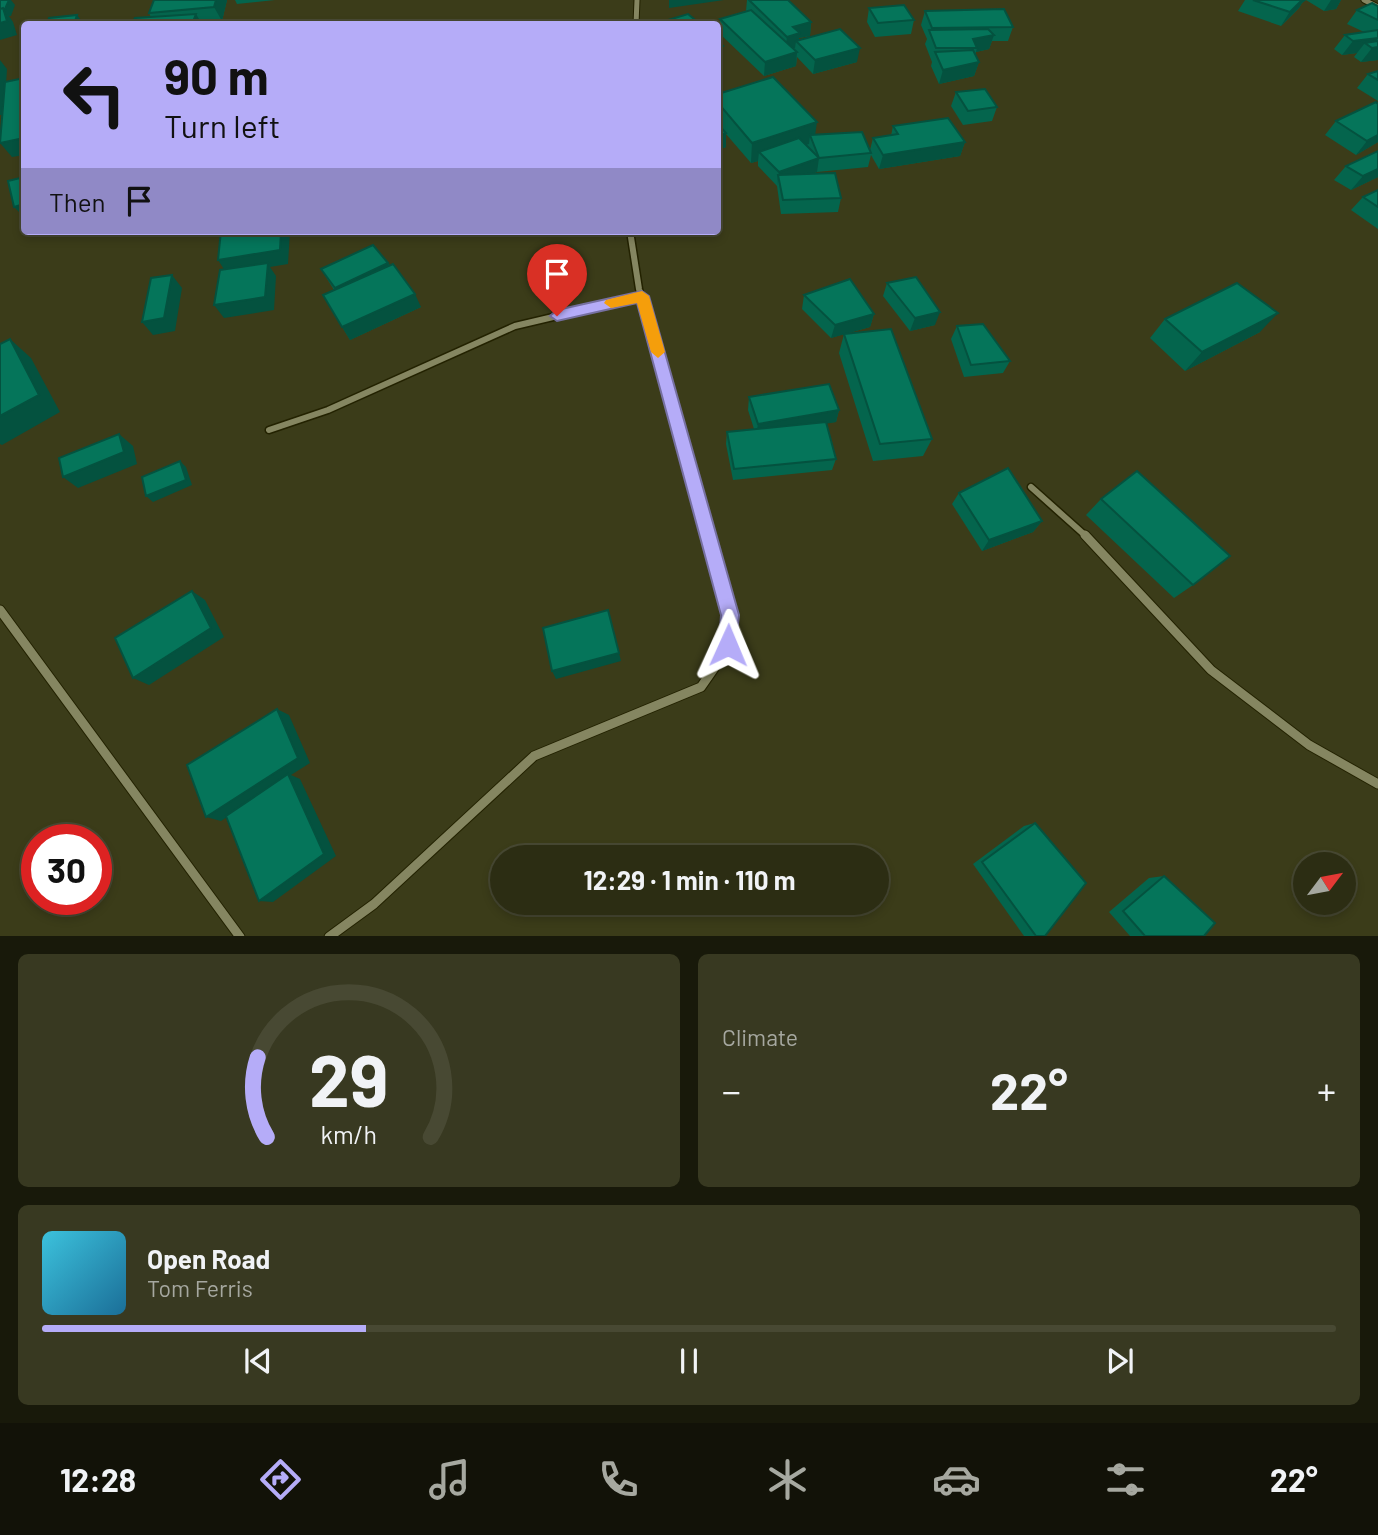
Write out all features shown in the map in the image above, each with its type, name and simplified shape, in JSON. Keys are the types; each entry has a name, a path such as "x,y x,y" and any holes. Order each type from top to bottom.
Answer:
{"street":[{"path":"636,21 638,0"},
{"path":"1364,0 1378,6"},
{"path":"329,936 374,904 534,756 701,687 721,666 728,645 730,615 642,296 632,235"},
{"path":"269,430 328,410 515,326 642,296"},
{"path":"1031,487 1084,534 1211,670 1309,745 1378,784"},
{"path":"0,610 240,936"}],"building":[{"path":"0,0 9,0 5,9 0,9"},
{"path":"154,0 216,0 214,7 149,13"},
{"path":"749,0 788,0 811,22 793,27 800,33 787,37"},
{"path":"1253,0 1302,0 1290,12"},
{"path":"1372,3 1378,6 1378,20 1357,10"},
{"path":"904,5 914,20 878,23 869,8"},
{"path":"3,8 7,21 0,23 0,9"},
{"path":"1004,9 1013,27 932,28 925,11"},
{"path":"751,10 797,52 765,62 720,19"},
{"path":"196,14 193,21 133,21 135,18"},
{"path":"688,14 696,21 665,21"},
{"path":"77,15 75,21 48,21 49,18"},
{"path":"840,29 860,48 815,60 796,41"},
{"path":"988,29 994,35 973,39 977,48 936,48 929,30"},
{"path":"1378,30 1378,38 1353,41 1345,35"},
{"path":"1378,41 1378,47 1372,48 1365,43"},
{"path":"973,50 979,62 943,70 935,52"},
{"path":"1378,71 1378,80 1368,74"},
{"path":"773,77 817,122 752,143 721,107 721,93"},
{"path":"21,79 21,139 0,143 5,82"},
{"path":"985,89 997,107 968,111 956,92"},
{"path":"1376,102 1378,135 1367,141 1336,121"},
{"path":"948,118 965,142 883,155 873,138 898,134 893,126"},
{"path":"862,132 871,153 819,158 810,135"},
{"path":"799,138 819,158 779,172 759,152"},
{"path":"1378,151 1378,169 1363,176 1346,166"},
{"path":"835,173 841,198 783,200 778,175"},
{"path":"21,178 21,205 14,207 8,181"},
{"path":"1378,190 1378,207 1363,197"},
{"path":"221,235 281,235 280,250 218,260"},
{"path":"373,245 388,263 335,288 321,269"},
{"path":"268,263 265,297 214,305 220,270"},
{"path":"393,264 415,294 342,327 323,295"},
{"path":"172,275 164,318 142,322 151,278"},
{"path":"916,277 940,312 915,318 887,283"},
{"path":"850,279 874,314 835,325 804,295"},
{"path":"1237,283 1278,313 1202,352 1165,319"},
{"path":"983,324 1010,361 971,365 957,326"},
{"path":"891,329 932,439 880,444 844,334"},
{"path":"10,339 39,395 0,416 0,344"},
{"path":"829,384 839,410 758,424 749,397"},
{"path":"826,422 836,459 734,469 727,432"},
{"path":"119,434 124,452 63,477 59,458"},
{"path":"180,461 186,480 146,496 142,477"},
{"path":"1008,468 1042,521 989,540 959,493"},
{"path":"1137,471 1230,556 1193,585 1101,499"},
{"path":"192,591 211,628 133,678 115,638"},
{"path":"608,610 619,653 552,671 543,628"},
{"path":"277,709 298,758 206,817 187,765"},
{"path":"288,774 324,854 259,901 226,816"},
{"path":"1035,823 1086,883 1045,936 1036,936 982,862"},
{"path":"1164,876 1215,923 1204,936 1145,936 1123,911"}],"slow traffic":[{"path":"611,303 642,296 658,352"}],"route":[{"path":"557,316 642,296 730,615 728,645"}]}
